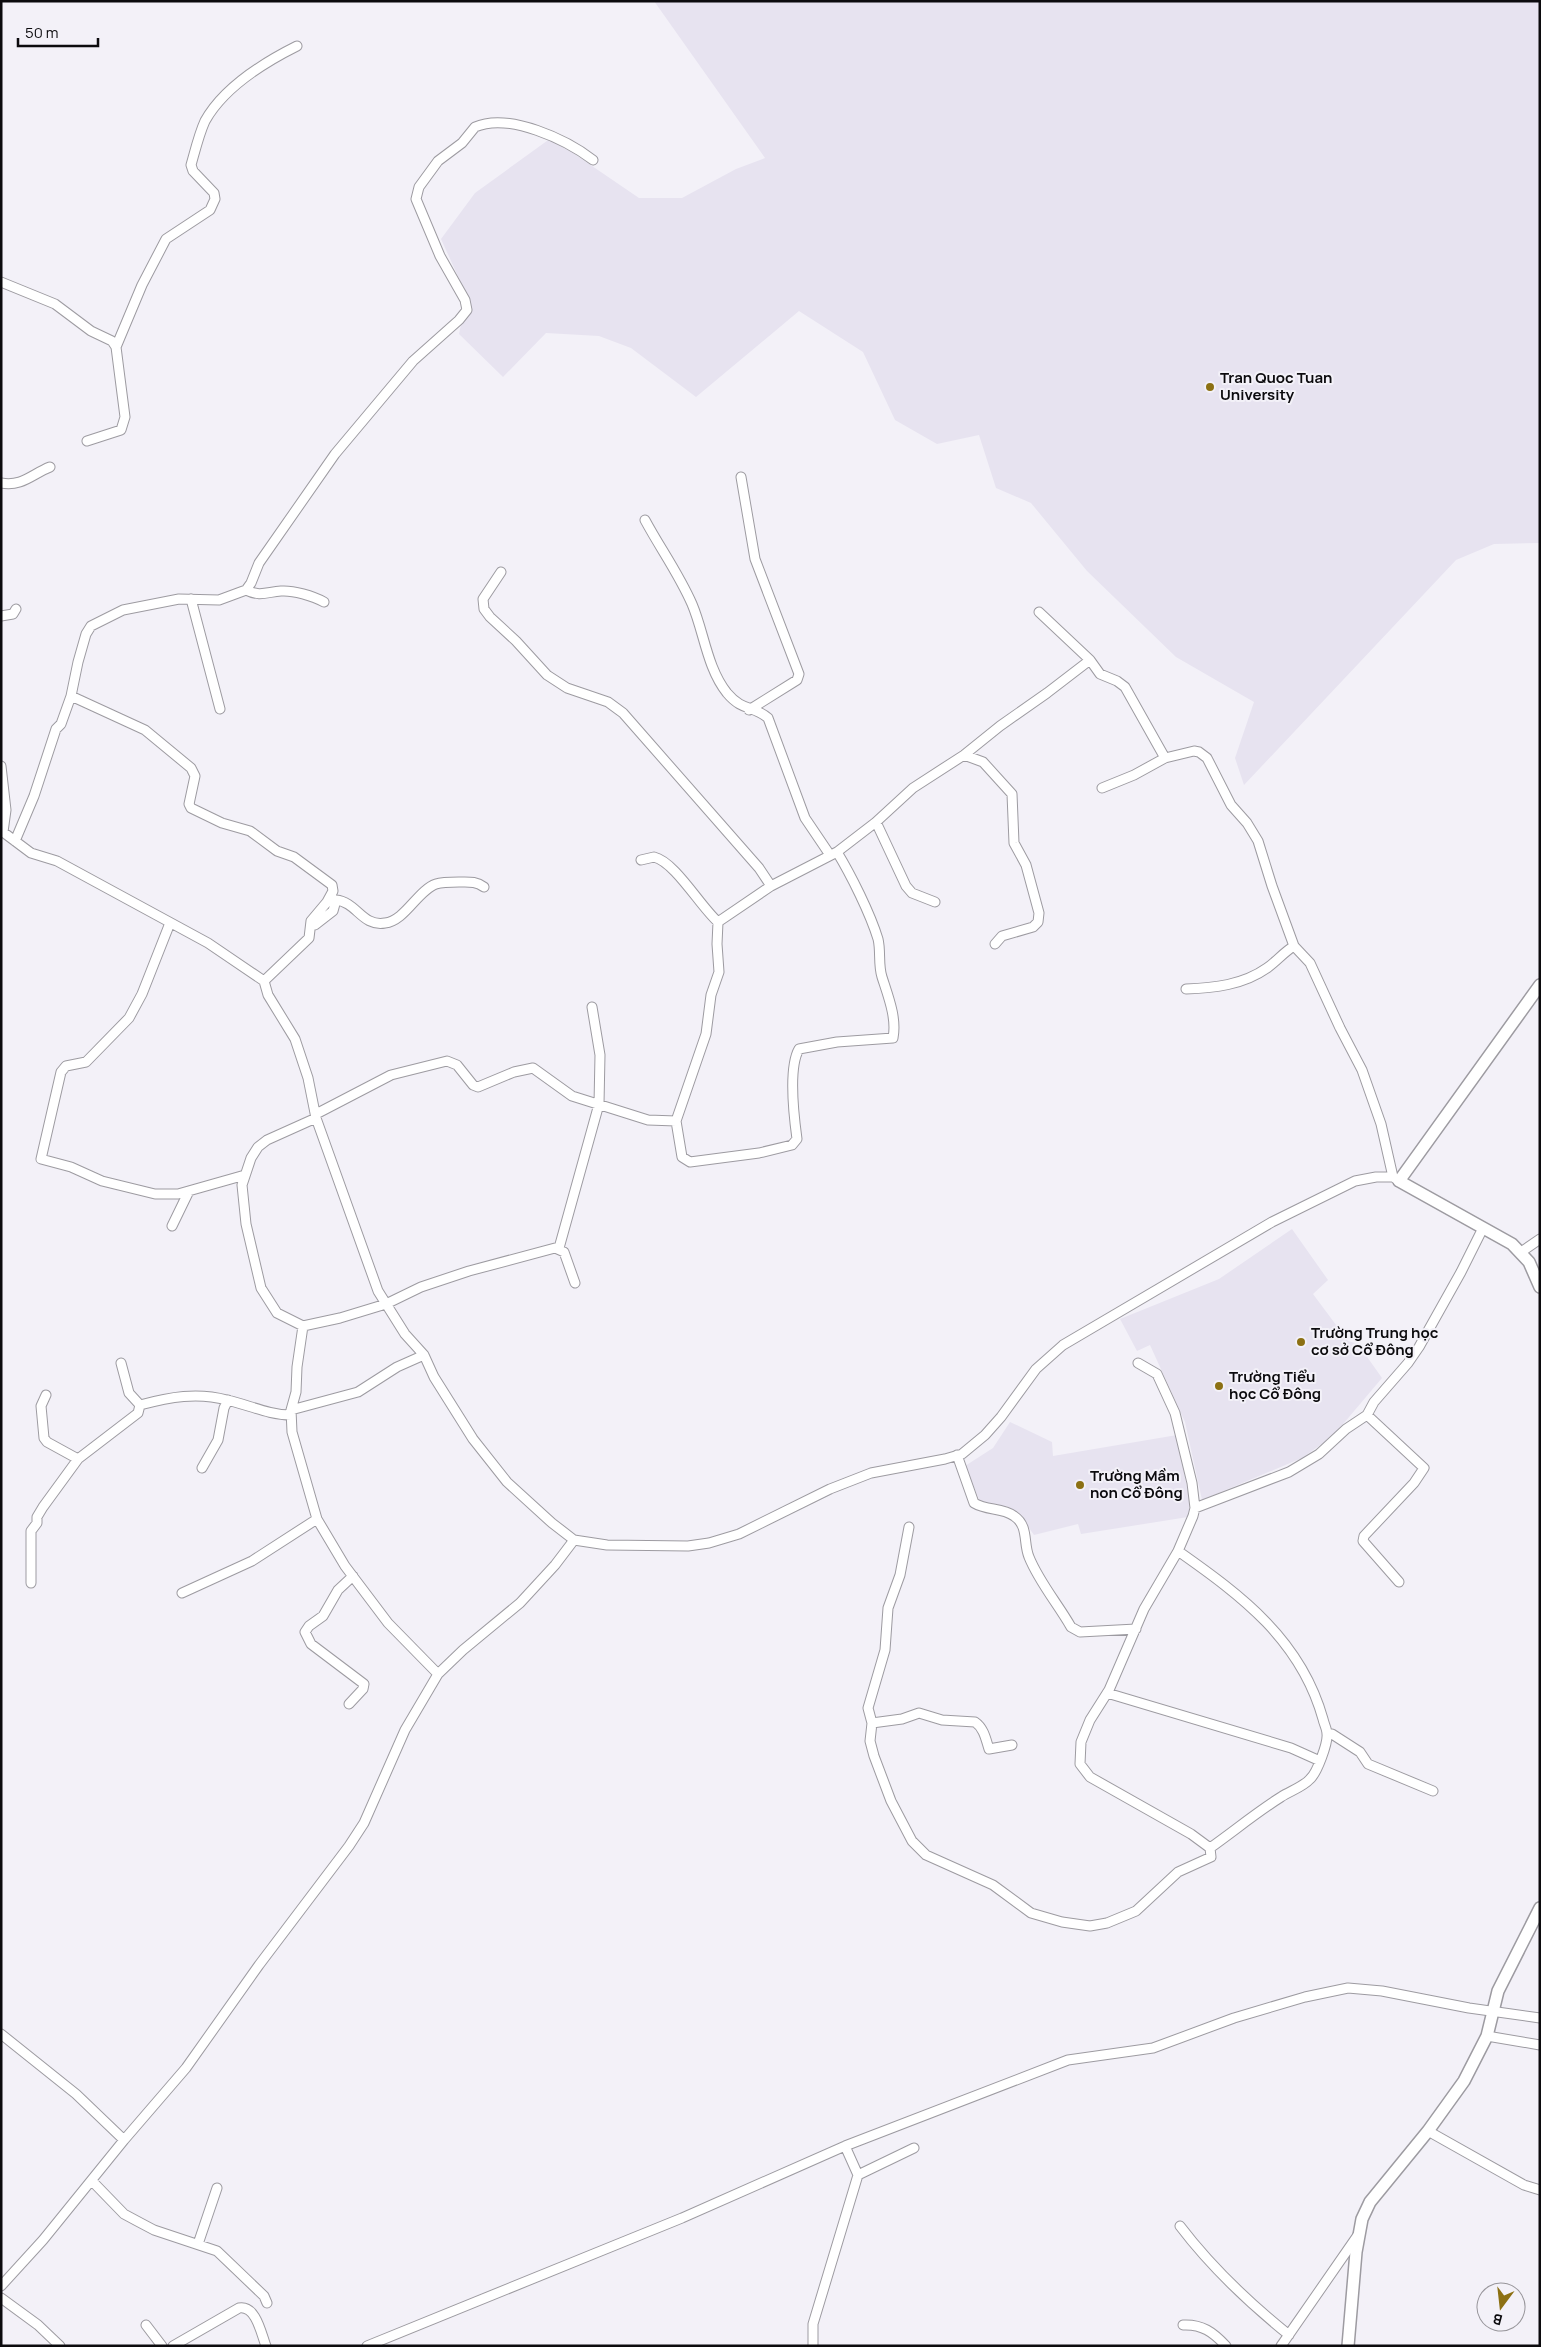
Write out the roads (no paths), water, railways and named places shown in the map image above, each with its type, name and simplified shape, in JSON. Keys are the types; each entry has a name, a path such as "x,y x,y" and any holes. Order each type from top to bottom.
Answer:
{"street":[{"path":"116,347 142,285 166,239 210,210 215,200 214,192 193,171 191,165 205,122 224,97 269,60 297,46"},
{"path":"8,836 34,796 56,728 61,724 71,696 86,634 94,624 123,610 191,599 219,600 246,590 259,563 327,465 413,361 459,320 467,310 465,300 440,256 416,202 419,187 438,161 462,143 475,127 498,124 544,132 574,146 593,160"},
{"path":"1,282 55,304 91,331 112,341 116,347 125,418 124,426 121,430 87,441"},
{"path":"1,483 24,482 50,467"},
{"path":"741,477 756,559 799,674 796,680 749,710"},
{"path":"641,860 654,857 667,864 705,910 718,922 719,972 711,995 706,1034 676,1121 682,1157 690,1162 759,1153 792,1145 797,1139 793,1090 795,1057 799,1049 837,1042 893,1038 892,1013 889,997 881,976 878,940 849,871 809,827 768,718 760,710 749,710 736,702 723,687 711,660 692,603 666,554 645,520"},
{"path":"501,572 483,599 484,609 490,617 516,641 546,675 567,688 608,702 623,713 759,868 771,886"},
{"path":"246,590 260,595 281,590 317,598 324,602"},
{"path":"191,599 220,709"},
{"path":"1,616 13,614 16,610"},
{"path":"1039,612 1090,660 1100,674 1117,681 1125,687 1165,758"},
{"path":"718,922 771,886 833,853 876,822 913,788 964,755 1090,660"},
{"path":"71,696 146,730 191,768 195,776 189,804 191,808 222,823 250,831 277,851 294,857 332,885 333,891 327,902 311,921 312,928 309,938 264,981"},
{"path":"1102,788 1134,775 1165,758 1194,751 1207,758 1231,805 1258,841 1294,946 1310,963 1362,1070 1381,1124 1396,1179"},
{"path":"964,755 983,762 1012,794 1014,843 1026,865 1039,913 1038,922 1033,927 1002,936 995,944"},
{"path":"1,766 6,810 3,832 31,852 57,862 208,943 264,981 268,995 295,1039 308,1078 316,1116 378,1291 405,1334 424,1355 434,1377 473,1439 507,1482 552,1523 574,1540 607,1545 688,1546 709,1543 739,1534 830,1489 871,1473 957,1455 976,1444 985,1435 1001,1417 1036,1369 1064,1345 1272,1222 1355,1181 1376,1176 1396,1179 1504,1238 1521,1252 1540,1287"},
{"path":"876,822 906,886 912,893 935,902"},
{"path":"312,928 333,911 336,900 344,901 352,906 362,917 375,924 388,923 394,920 435,884 478,882 484,887"},
{"path":"170,923 142,994 129,1018 86,1062 66,1066 62,1069 41,1157 43,1161 71,1168 102,1181 134,1190 169,1195 189,1192 244,1175"},
{"path":"1186,989 1222,986 1247,979 1266,969 1283,953 1294,946"},
{"path":"1396,1179 1540,985"},
{"path":"559,1248 599,1104 600,1054 592,1007"},
{"path":"575,1283 564,1252 559,1248 555,1248 468,1270 420,1287 386,1304 303,1326 277,1313 261,1288 246,1224 242,1188 244,1175 258,1147 267,1140 391,1075 447,1061 457,1065 473,1085 478,1087 514,1072 533,1068 569,1094 648,1120 676,1121"},
{"path":"172,1226 189,1192"},
{"path":"1194,1508 1289,1472 1319,1454 1346,1428 1367,1415 1374,1402 1408,1363 1419,1347 1483,1228"},
{"path":"1521,1252 1540,1238"},
{"path":"303,1326 297,1367 296,1392 291,1413 292,1432 317,1519 353,1576 388,1623 438,1674"},
{"path":"140,1404 175,1396 200,1396 228,1400 273,1413 291,1413 358,1392 397,1367 424,1355"},
{"path":"120,1363 129,1393 140,1404"},
{"path":"1138,1363 1157,1374 1175,1413 1192,1483 1193,1516 1178,1551 1144,1609 1107,1693 1090,1720 1081,1742 1080,1764 1090,1777 1191,1834 1210,1848"},
{"path":"46,1395 40,1406 44,1438 47,1442 78,1459"},
{"path":"202,1468 218,1440 224,1408 228,1400"},
{"path":"31,1583 31,1530 37,1523 37,1517 43,1506 78,1459 138,1413 140,1404"},
{"path":"1367,1415 1424,1468 1414,1483 1364,1536 1363,1541 1399,1582"},
{"path":"957,1455 974,1503 981,1507 1001,1510 1014,1515 1023,1523 1030,1560 1071,1627 1080,1632 1136,1629"},
{"path":"182,1592 252,1561 317,1519"},
{"path":"909,1527 900,1575 888,1608 885,1650 868,1708 872,1723 870,1741 874,1756 891,1801 912,1841 926,1855 993,1885 1038,1916 1090,1926 1107,1923 1136,1911 1178,1872 1210,1859 1210,1848"},
{"path":"1,2286 186,2068 265,1957 349,1846 364,1823 406,1730 438,1674 463,1650 520,1603 555,1565 574,1540"},
{"path":"1178,1551 1238,1594 1266,1620 1285,1643 1311,1683 1318,1700 1327,1734 1325,1749 1311,1779 1279,1798 1210,1848"},
{"path":"349,1704 363,1689 364,1684 311,1644 305,1632 309,1626 323,1616 338,1590 353,1576"},
{"path":"1107,1693 1292,1748 1320,1761"},
{"path":"872,1723 902,1719 919,1713 942,1720 975,1722 986,1738 989,1749 1012,1745"},
{"path":"1327,1734 1332,1734 1360,1752 1368,1764 1433,1791"},
{"path":"1348,2346 1358,2234 1362,2219 1370,2202 1428,2131 1464,2081 1488,2033 1498,1991 1537,1922 1540,1908"},
{"path":"367,2346 682,2218 845,2146 1068,2060 1153,2048 1234,2018 1331,1990 1363,1988 1491,2015 1540,2018"},
{"path":"1488,2033 1540,2045"},
{"path":"1,2034 76,2094 124,2140"},
{"path":"1428,2131 1524,2185 1540,2190"},
{"path":"813,2346 813,2324 858,2175 845,2146"},
{"path":"858,2175 914,2148"},
{"path":"92,2181 124,2214 154,2230 217,2250 264,2296 267,2303"},
{"path":"198,2244 217,2188"},
{"path":"1180,2226 1200,2253 1228,2282 1289,2335"},
{"path":"1281,2346 1358,2234"},
{"path":"1,2298 38,2325 60,2346"},
{"path":"173,2346 239,2308 245,2307 251,2310 266,2346"},
{"path":"146,2325 162,2346"},
{"path":"1183,2325 1191,2325 1209,2330 1226,2346"}],"place":[{"name":"Tran Quoc Tuan University","path":"1210,387"},
{"name":"Trường Trung học cơ sở Cổ Đông","path":"1301,1342"},
{"name":"Trường Tiểu học Cổ Đông","path":"1219,1386"},
{"name":"Trường Mầm non Cổ Đông","path":"1080,1485"}]}
